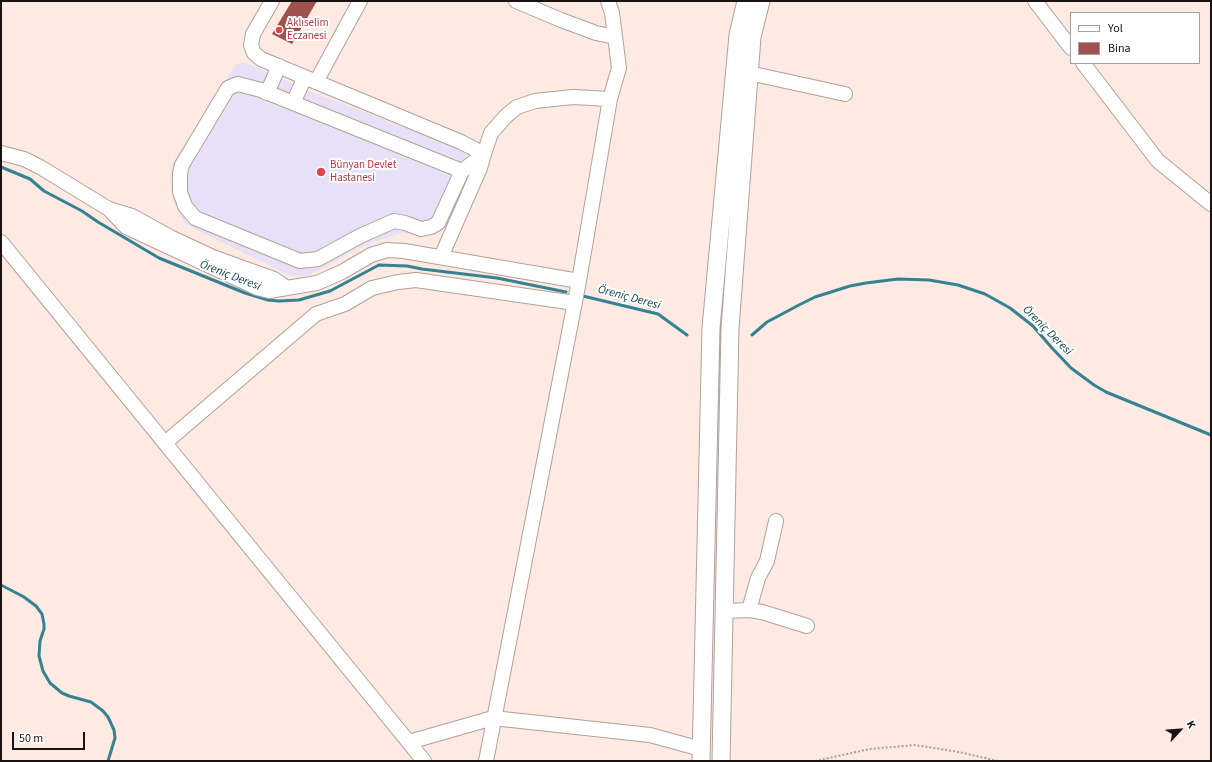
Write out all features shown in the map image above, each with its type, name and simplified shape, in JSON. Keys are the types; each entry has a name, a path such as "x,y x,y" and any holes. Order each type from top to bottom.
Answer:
{"main road":[{"path":"701,755 711,328 738,35 746,1"},
{"path":"721,761 730,328 752,37 760,1"}],"street":[{"path":"272,1 253,34 251,45 254,53 261,59 454,139 484,154"},
{"path":"293,103 311,79 360,1"},
{"path":"516,1 561,20 615,37"},
{"path":"486,761 493,718 579,282 610,99 619,68 612,13 608,1"},
{"path":"1035,1 1070,47"},
{"path":"1084,64 1158,161 1211,204"},
{"path":"267,93 279,66"},
{"path":"749,73 845,94"},
{"path":"462,171 293,103 238,84 228,88 182,165 180,174 180,192 185,206 195,218 300,261 318,259 360,236 394,221 405,223 420,229 431,227 438,223 462,171 484,154"},
{"path":"441,258 480,168 491,133 506,116 517,107 535,101 573,97 610,99"},
{"path":"1,153 24,159 40,167 109,209 132,216 170,237 214,257 274,279 287,288 308,286 326,280 371,254 387,250 404,251 579,282"},
{"path":"1,242 313,627 424,761"},
{"path":"165,443 316,314 345,304 372,288 416,280 575,303"},
{"path":"750,610 758,578 766,561 776,521"},
{"path":"724,611 750,610 762,612 807,626"},
{"path":"409,742 493,718 650,735 701,755"}],"path":[{"path":"815,761 870,749 915,745 959,752 998,761"}],"shaded area":[{"name":"Bünyan Devlet Hastanesi","path":"244,62 310,91 462,150 474,163 449,225 435,235 403,233 379,240 359,248 308,276 289,275 185,224 174,202 170,179 172,164 235,65"}],"building":[{"path":"292,1 317,1 292,44 272,34"}],"waterway":[{"name":"Öreniç Deresi","path":"1,167 30,179 44,191 82,211 159,258 245,293 268,300 299,300 330,291 379,265 407,266 497,278 566,292"},
{"name":"Öreniç Deresi","path":"752,335 767,322 799,305 815,297 850,286 898,279 929,280 958,285 985,294 1010,308 1033,326 1071,368 1094,385 1106,392 1211,435"},
{"name":"Öreniç Deresi","path":"583,296 658,314 687,335"},
{"path":"1,585 24,597 36,606 42,614 44,629 40,641 39,656 43,671 50,683 62,693 91,702 108,717 114,730 115,738 108,761"}],"place":[{"name":"Aklıselim Eczanesi","path":"279,30"},
{"name":"Bünyan Devlet Hastanesi","path":"321,172"}]}
